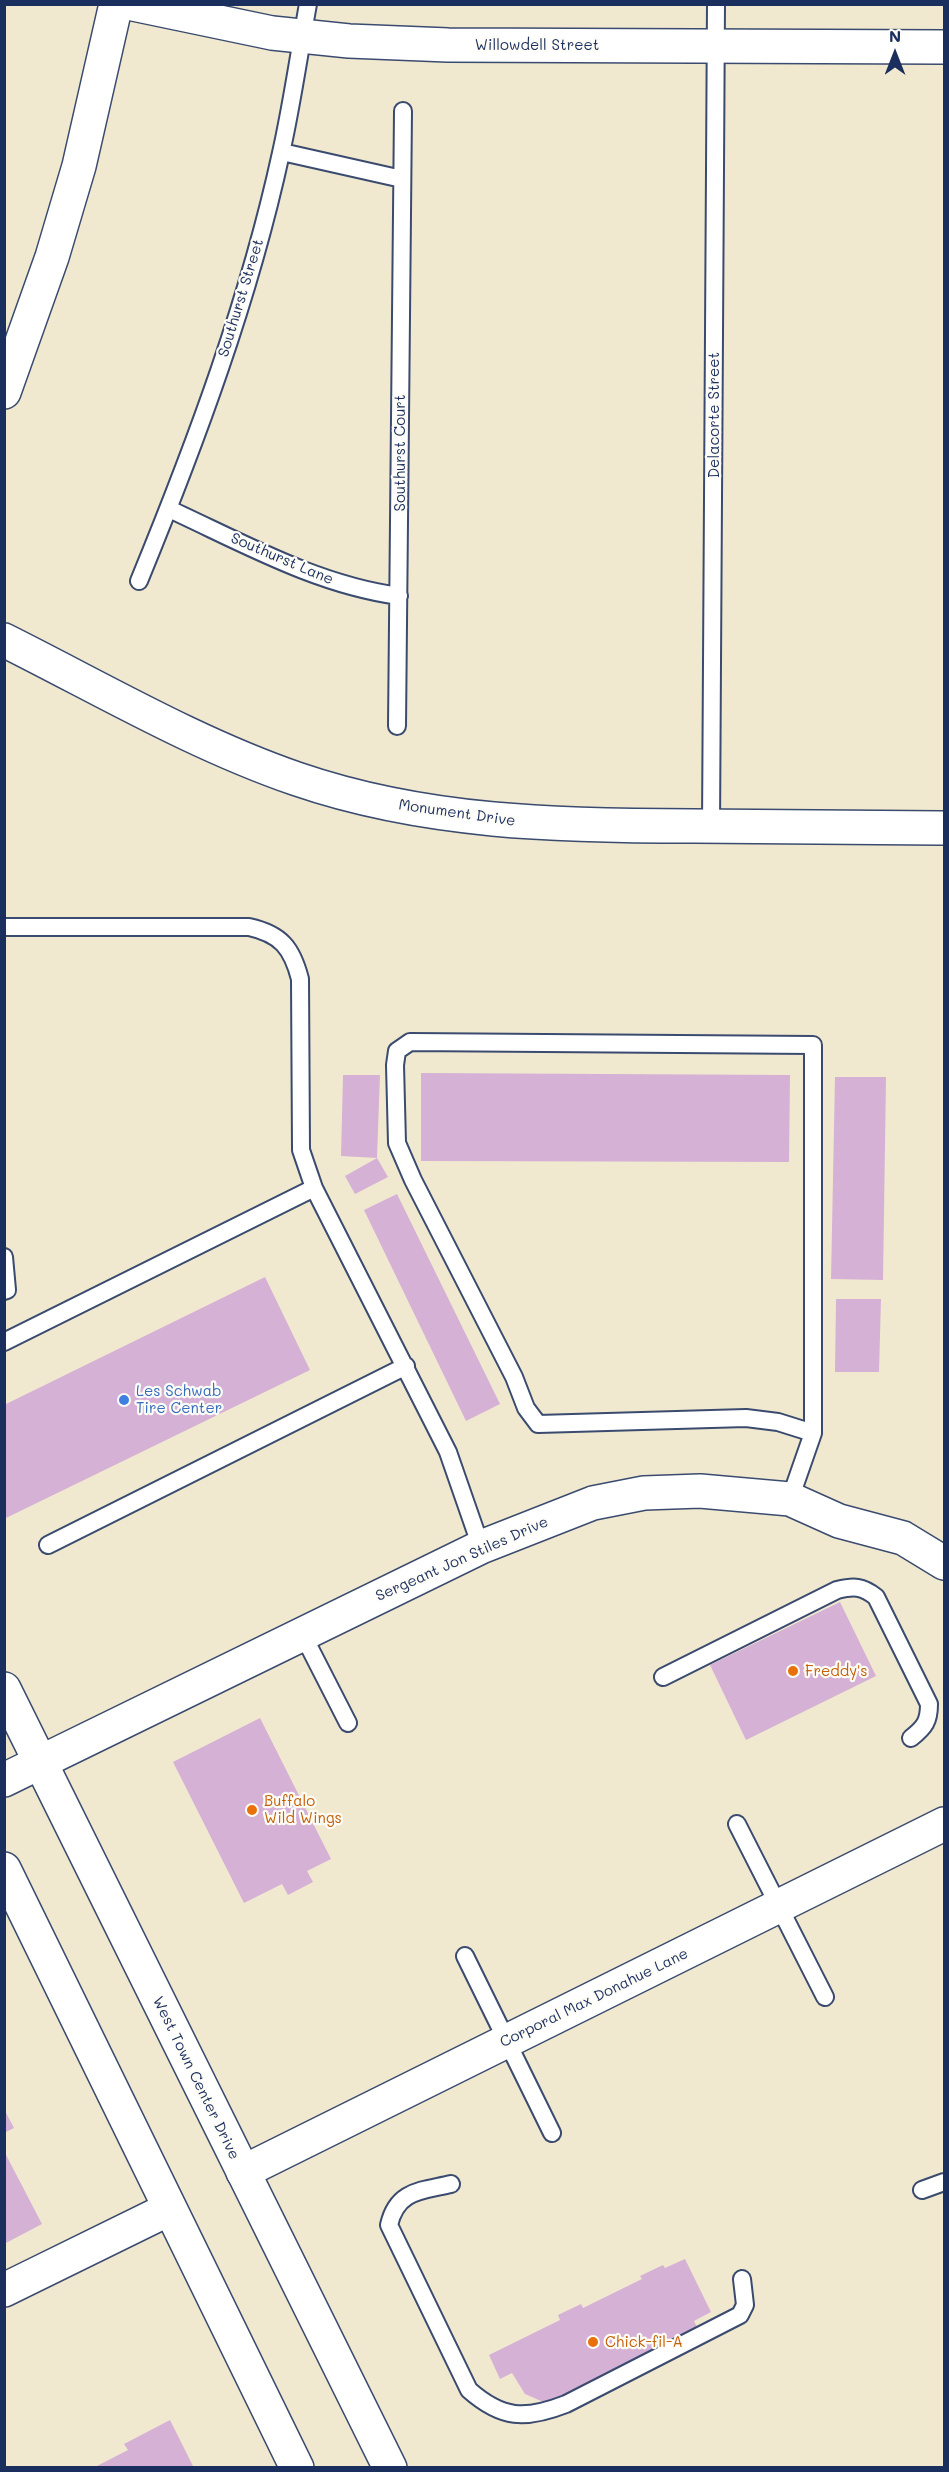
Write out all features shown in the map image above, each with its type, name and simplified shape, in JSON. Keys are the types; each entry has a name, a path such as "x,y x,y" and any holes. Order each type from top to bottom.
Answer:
{"street":[{"path":"4,392 52,257 79,166 116,4"},
{"name":"Willowdell Street","path":"133,4 235,27 302,37 448,45 945,47"},
{"name":"Monument Drive","path":"4,640 190,734 297,778 339,791 437,813 492,820 603,826 945,828"},
{"name":"Sergeant Jon Stiles Drive","path":"4,1780 481,1547 593,1503 644,1493 700,1491 789,1498 839,1521 903,1538 945,1563"},
{"name":"West Town Center Drive","path":"4,1689 390,2468"},
{"name":"Corporal Max Donahue Lane","path":"243,2172 945,1824"},
{"path":"4,1869 297,2468"},
{"path":"4,2290 170,2209"}],"lane":[{"name":"Southurst Street","path":"139,581 168,509 231,334 282,152 308,4"},
{"name":"Delacorte Street","path":"711,826 716,4"},
{"name":"Southurst Court","path":"397,726 403,111"},
{"path":"282,152 402,179"},
{"name":"Southurst Lane","path":"168,509 321,579 350,588 399,596"},
{"path":"4,927 249,927 270,931 285,944 296,963 300,979 302,1150 314,1188 448,1452 481,1547"},
{"path":"789,1498 813,1433 813,1045 410,1042 397,1052 395,1065 397,1143 413,1180 514,1377 526,1408 538,1424 746,1418 778,1422 813,1433"},
{"path":"4,1342 314,1188"},
{"path":"4,1257 7,1290 4,1291"},
{"path":"48,1545 406,1366"},
{"path":"663,1677 837,1590 853,1586 865,1588 876,1597 929,1704 929,1719 923,1728 911,1738"},
{"path":"302,1633 348,1723"},
{"path":"737,1824 825,1997"},
{"path":"465,1956 552,2133"},
{"path":"921,2190 945,2182"},
{"path":"452,2184 407,2195 393,2211 389,2225 469,2390 488,2406 518,2415 540,2415 566,2404 740,2315 745,2305 742,2279"}],"building":[{"path":"421,1073 790,1075 789,1162 421,1161"},
{"path":"343,1075 380,1075 377,1158 341,1156"},
{"path":"835,1077 886,1077 883,1280 831,1279"},
{"path":"377,1158 388,1177 355,1194 345,1176"},
{"path":"397,1194 500,1404 466,1421 364,1210"},
{"path":"265,1277 310,1370 6,1518 4,1405"},
{"path":"836,1299 881,1299 879,1372 835,1372"},
{"name":"Freddy's","path":"840,1602 876,1676 746,1740 710,1665"},
{"name":"Buffalo Wild Wings","path":"260,1718 331,1859 307,1871 313,1882 288,1895 282,1884 244,1903 173,1762"},
{"path":"4,2109 14,2128 4,2133"},
{"path":"4,2151 42,2224 4,2244"},
{"name":"Chick-fil-A","path":"685,2259 711,2312 694,2321 698,2329 551,2401 541,2401 525,2394 512,2373 500,2379 489,2355 560,2320 558,2315 581,2304 583,2308 642,2279 640,2276 663,2265 665,2268"},
{"path":"170,2420 194,2468 93,2468 128,2450 124,2444"}],"place":[{"name":"Les Schwab Tire Center","path":"124,1400"},
{"name":"Freddy's","path":"793,1671"},
{"name":"Buffalo Wild Wings","path":"252,1810"},
{"name":"Chick-fil-A","path":"593,2342"}]}
